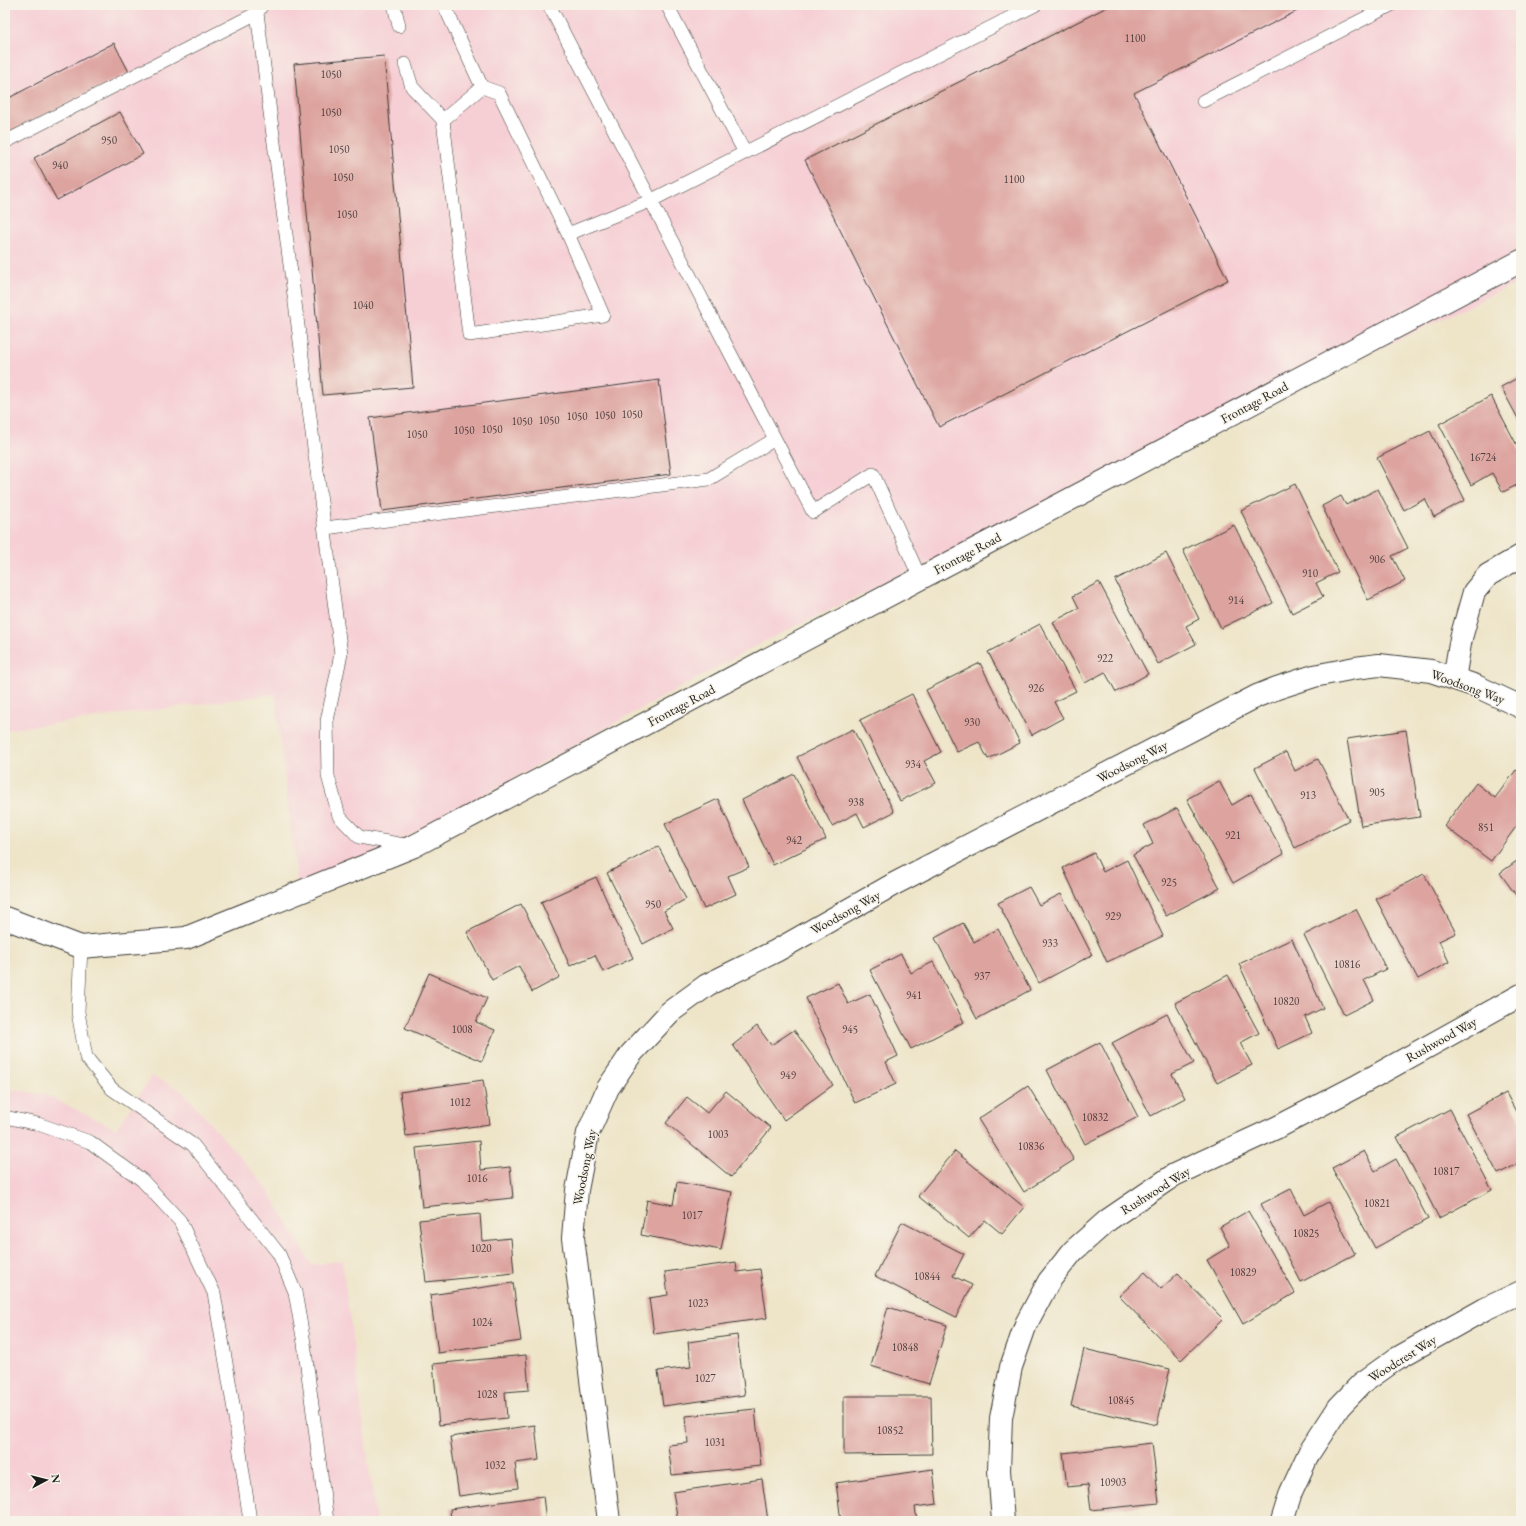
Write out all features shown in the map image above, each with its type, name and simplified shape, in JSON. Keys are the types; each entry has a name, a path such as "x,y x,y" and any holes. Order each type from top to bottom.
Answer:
{"street":[{"name":"Frontage Road","path":"81,947 186,938 414,846 1521,261"},
{"path":"1454,679 1461,638 1474,592 1488,575 1521,556"},
{"name":"Woodsong Way","path":"609,1521 573,1238 577,1190 588,1133 608,1088 630,1054 670,1012 707,985 776,951 894,884 1256,696 1277,688 1314,676 1379,665 1431,671 1476,686 1521,706"},
{"path":"5,918 81,947"},
{"name":"Rushwood Way","path":"1003,1521 999,1462 1001,1418 1010,1367 1029,1318 1049,1281 1072,1251 1108,1220 1174,1175 1278,1127 1521,995"},
{"name":"Woodcrest Way","path":"1282,1521 1291,1492 1309,1452 1339,1407 1361,1384 1396,1359 1485,1309 1521,1292"}],"lane":[{"path":"394,5 399,26"},
{"path":"405,64 412,87 443,120 469,335 603,315 568,234 499,93 482,87 444,5"},
{"path":"549,5 813,512 873,474 920,578"},
{"path":"667,5 745,153"},
{"path":"568,234 650,201 1035,5"},
{"path":"1202,101 1391,5"},
{"path":"5,142 260,9 342,654 328,721 328,776 339,816 359,837 414,846"},
{"path":"443,120 482,87"},
{"path":"325,528 709,479 775,439"},
{"path":"81,947 78,1012 86,1057 112,1089 193,1145 279,1254 295,1292 304,1344 327,1521"},
{"path":"5,1117 38,1124 90,1142 142,1180 180,1221 214,1293 233,1404 250,1521"}],"shaded area":[{"path":"5,5 1521,5 1521,281 765,641 299,896 275,694 5,730"},
{"path":"152,1076 181,1090 267,1188 312,1265 342,1260 376,1521 5,1521 5,1088 46,1095 116,1129"}],"building":[{"path":"1111,5 1309,5 1134,93 1228,280 939,427 805,160"},
{"path":"114,43 129,72 5,135 5,100"},
{"path":"384,56 413,387 323,395 294,64"},
{"path":"120,112 143,154 57,200 34,158"},
{"path":"1521,376 1521,424 1501,387"},
{"path":"659,380 671,474 382,511 370,418"},
{"path":"1491,396 1521,453 1521,483 1503,492 1492,473 1471,485 1439,424"},
{"path":"1430,431 1465,500 1434,517 1425,499 1404,510 1377,458"},
{"path":"1295,484 1338,572 1316,583 1323,597 1292,613 1241,511"},
{"path":"1378,489 1408,548 1392,556 1405,581 1368,600 1322,506 1341,496 1346,505"},
{"path":"1234,525 1273,603 1221,628 1183,550"},
{"path":"1166,553 1199,619 1186,626 1196,644 1158,664 1115,580"},
{"path":"1099,582 1148,674 1116,692 1105,672 1085,683 1053,622 1079,608 1073,596"},
{"path":"1040,624 1076,691 1054,702 1063,718 1032,735 988,652"},
{"path":"980,663 1020,743 988,759 979,742 957,752 926,690"},
{"path":"912,694 941,752 924,761 936,783 900,801 860,720"},
{"path":"853,729 894,812 864,827 857,813 832,826 797,757"},
{"path":"1406,730 1420,817 1361,826 1347,739"},
{"path":"1286,752 1295,771 1318,759 1349,820 1295,848 1255,768"},
{"path":"1516,770 1521,774 1521,820 1491,861 1444,826 1476,783 1495,798"},
{"path":"794,774 826,839 773,865 742,800"},
{"path":"1219,781 1232,805 1251,794 1284,854 1233,883 1187,799"},
{"path":"718,799 749,867 728,876 736,894 704,909 665,824"},
{"path":"1177,808 1220,888 1166,916 1133,855 1153,844 1144,825"},
{"path":"658,846 686,899 664,911 673,928 643,944 607,873"},
{"path":"1094,853 1103,872 1127,860 1163,936 1107,962 1063,868"},
{"path":"1521,858 1521,902 1500,873"},
{"path":"1424,874 1456,933 1439,941 1449,962 1418,979 1376,899"},
{"path":"596,877 633,958 603,972 595,955 570,966 541,902"},
{"path":"1029,887 1039,905 1061,894 1092,955 1039,983 998,903"},
{"path":"521,904 560,977 532,992 519,966 492,980 467,932"},
{"path":"1356,909 1386,969 1364,980 1374,1000 1344,1015 1304,935"},
{"path":"963,923 974,942 998,929 1030,990 977,1019 935,938"},
{"path":"1292,939 1323,1008 1305,1017 1312,1033 1278,1049 1239,964"},
{"path":"901,954 911,973 933,962 964,1022 911,1049 870,970"},
{"path":"429,973 487,998 476,1022 495,1030 482,1061 405,1028"},
{"path":"1228,975 1259,1033 1240,1043 1252,1065 1217,1083 1175,1003"},
{"path":"838,983 848,1004 870,994 898,1056 886,1062 896,1084 855,1103 806,998"},
{"path":"1167,1014 1194,1063 1172,1074 1185,1098 1151,1116 1112,1043"},
{"path":"757,1026 771,1045 794,1030 833,1085 784,1120 733,1045"},
{"path":"1100,1042 1138,1117 1085,1144 1047,1070"},
{"path":"483,1080 490,1124 406,1136 400,1092"},
{"path":"1028,1086 1074,1160 1024,1192 978,1119"},
{"path":"726,1091 771,1128 731,1177 666,1123 687,1097 707,1113"},
{"path":"1506,1093 1521,1121 1521,1162 1498,1174 1466,1114"},
{"path":"1450,1109 1492,1190 1439,1218 1397,1137"},
{"path":"479,1141 481,1170 510,1167 513,1198 422,1207 416,1148"},
{"path":"955,1151 1024,1207 1002,1234 985,1220 969,1238 918,1196"},
{"path":"1364,1151 1375,1171 1396,1159 1428,1219 1375,1248 1332,1168"},
{"path":"677,1182 732,1192 721,1250 641,1235 647,1200 673,1205"},
{"path":"1291,1189 1304,1215 1328,1202 1355,1254 1301,1282 1261,1204"},
{"path":"1248,1211 1295,1293 1243,1324 1207,1260 1230,1246 1220,1227"},
{"path":"480,1214 482,1241 511,1238 514,1273 426,1282 419,1220"},
{"path":"902,1222 964,1254 953,1276 972,1285 956,1317 875,1276"},
{"path":"736,1262 737,1272 760,1269 767,1318 654,1334 649,1298 668,1295 665,1272"},
{"path":"1145,1272 1161,1289 1178,1273 1223,1319 1181,1360 1119,1296"},
{"path":"513,1283 521,1341 438,1353 430,1295"},
{"path":"888,1307 947,1325 929,1384 871,1366"},
{"path":"737,1335 745,1395 663,1406 658,1371 691,1367 688,1342"},
{"path":"1084,1349 1170,1369 1157,1425 1071,1406"},
{"path":"526,1355 529,1390 505,1392 507,1418 439,1425 433,1364"},
{"path":"844,1396 931,1396 932,1454 844,1455"},
{"path":"755,1409 761,1466 672,1475 668,1445 688,1443 686,1416"},
{"path":"535,1425 539,1460 515,1463 518,1488 459,1496 450,1437"},
{"path":"1152,1443 1159,1503 1091,1510 1088,1485 1067,1487 1063,1453"},
{"path":"933,1469 937,1504 915,1507 917,1521 841,1521 836,1483"},
{"path":"762,1479 768,1521 678,1521 673,1492"},
{"path":"543,1496 546,1521 451,1521 450,1509"}]}
